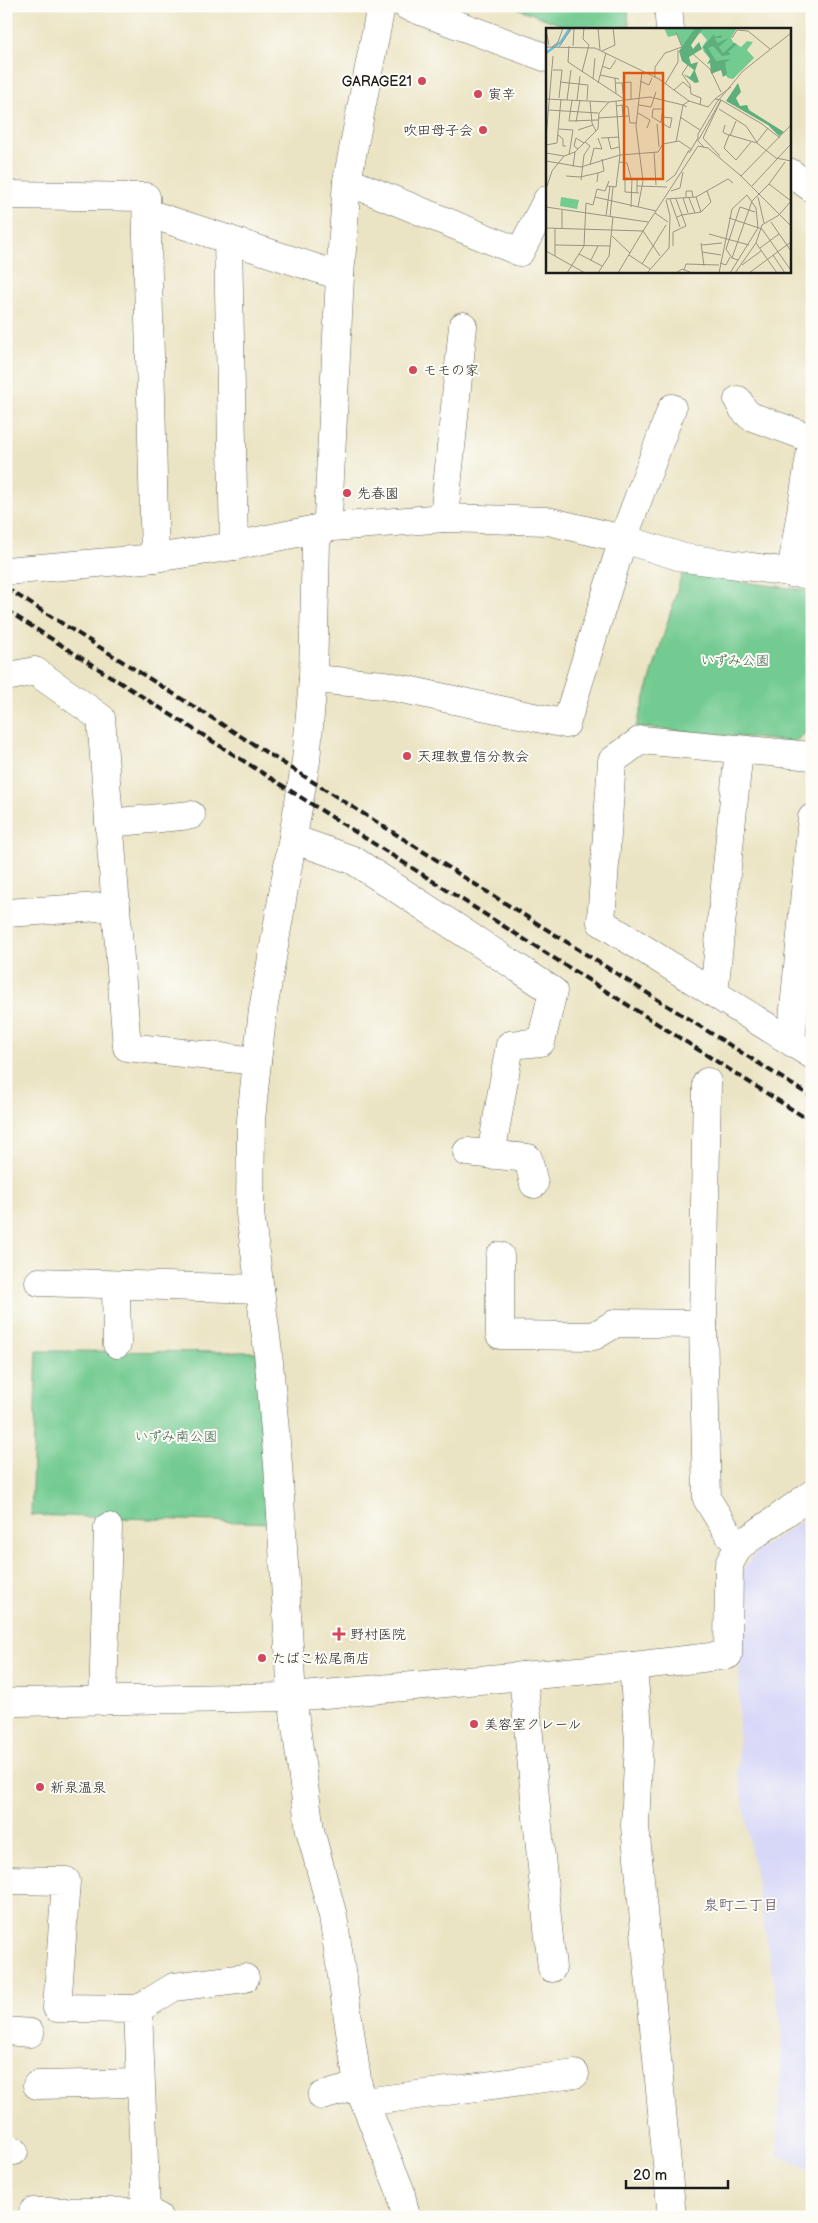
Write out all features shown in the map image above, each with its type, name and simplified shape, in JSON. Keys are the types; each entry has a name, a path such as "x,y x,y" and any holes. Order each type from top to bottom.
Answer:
{"street":[{"path":"381,6 347,181 340,276 328,517 316,541 312,679 306,761 263,1010 251,1120 250,1212 278,1465 292,1697 310,1830 333,1916 362,2094 400,2190 406,2217"},
{"path":"407,6 546,58"},
{"path":"668,6 670,28"},
{"path":"790,173 812,188"},
{"path":"347,181 520,252 546,202"},
{"path":"6,195 146,197 155,558"},
{"path":"147,213 340,276"},
{"path":"228,239 234,546"},
{"path":"444,518 463,326"},
{"path":"8,564 155,558 234,546 321,528 444,518 548,521 623,539 684,558 802,574 812,444 805,436 750,416 738,400"},
{"path":"312,679 384,684 566,724 623,539 672,408"},
{"path":"6,677 35,672 101,718 127,1047 257,1061"},
{"path":"812,756 641,740 612,761 600,922 801,1048 812,818"},
{"path":"714,993 739,750"},
{"path":"109,823 192,815"},
{"path":"293,839 353,860 553,991 541,1042 510,1045 479,1153 528,1158 534,1184"},
{"path":"6,913 116,906"},
{"path":"706,1082 703,1324 707,1499 728,1533 739,1546"},
{"path":"500,1256 500,1335 594,1336 616,1323 703,1324"},
{"path":"39,1282 260,1289"},
{"path":"116,1285 117,1344"},
{"path":"6,1704 18,1702 292,1697 633,1666 728,1655 729,1564 739,1546 812,1494"},
{"path":"103,1701 108,1528"},
{"path":"633,1666 639,1741 635,1826 672,2217"},
{"path":"523,1676 552,1968"},
{"path":"6,1880 66,1881 57,2008 138,2009 174,1987 245,1978"},
{"path":"33,2217 33,2212 152,2214 140,2083 138,2009"},
{"path":"322,2096 575,2074"},
{"path":"37,2085 140,2083"}],"shaded area":[{"path":"812,1514 812,2170 777,2155 782,2030 738,1774 741,1573 757,1551"}],"green space":[{"path":"512,6 628,6 629,28 569,28"},
{"name":"いずみ公園","path":"682,574 805,590 812,597 812,684 806,733 794,742 636,727"},
{"name":"いずみ南公園","path":"37,1351 256,1352 271,1523 31,1515"}],"railway":[{"path":"6,588 812,1097"},
{"path":"6,610 812,1122"}],"place":[{"name":"GARAGE21","path":"422,81"},
{"name":"寅辛","path":"478,94"},
{"name":"吹田母子会","path":"483,130"},
{"name":"モモの家","path":"413,370"},
{"name":"先春園","path":"347,493"},
{"name":"天理教豊信分教会","path":"407,756"},
{"name":"野村医院","path":"339,1634"},
{"name":"たばこ松尾商店","path":"262,1658"},
{"name":"美容室クレール","path":"474,1724"},
{"name":"新泉温泉","path":"40,1787"}],"district":[{"name":"泉町二丁目","path":"741,1905"}]}
